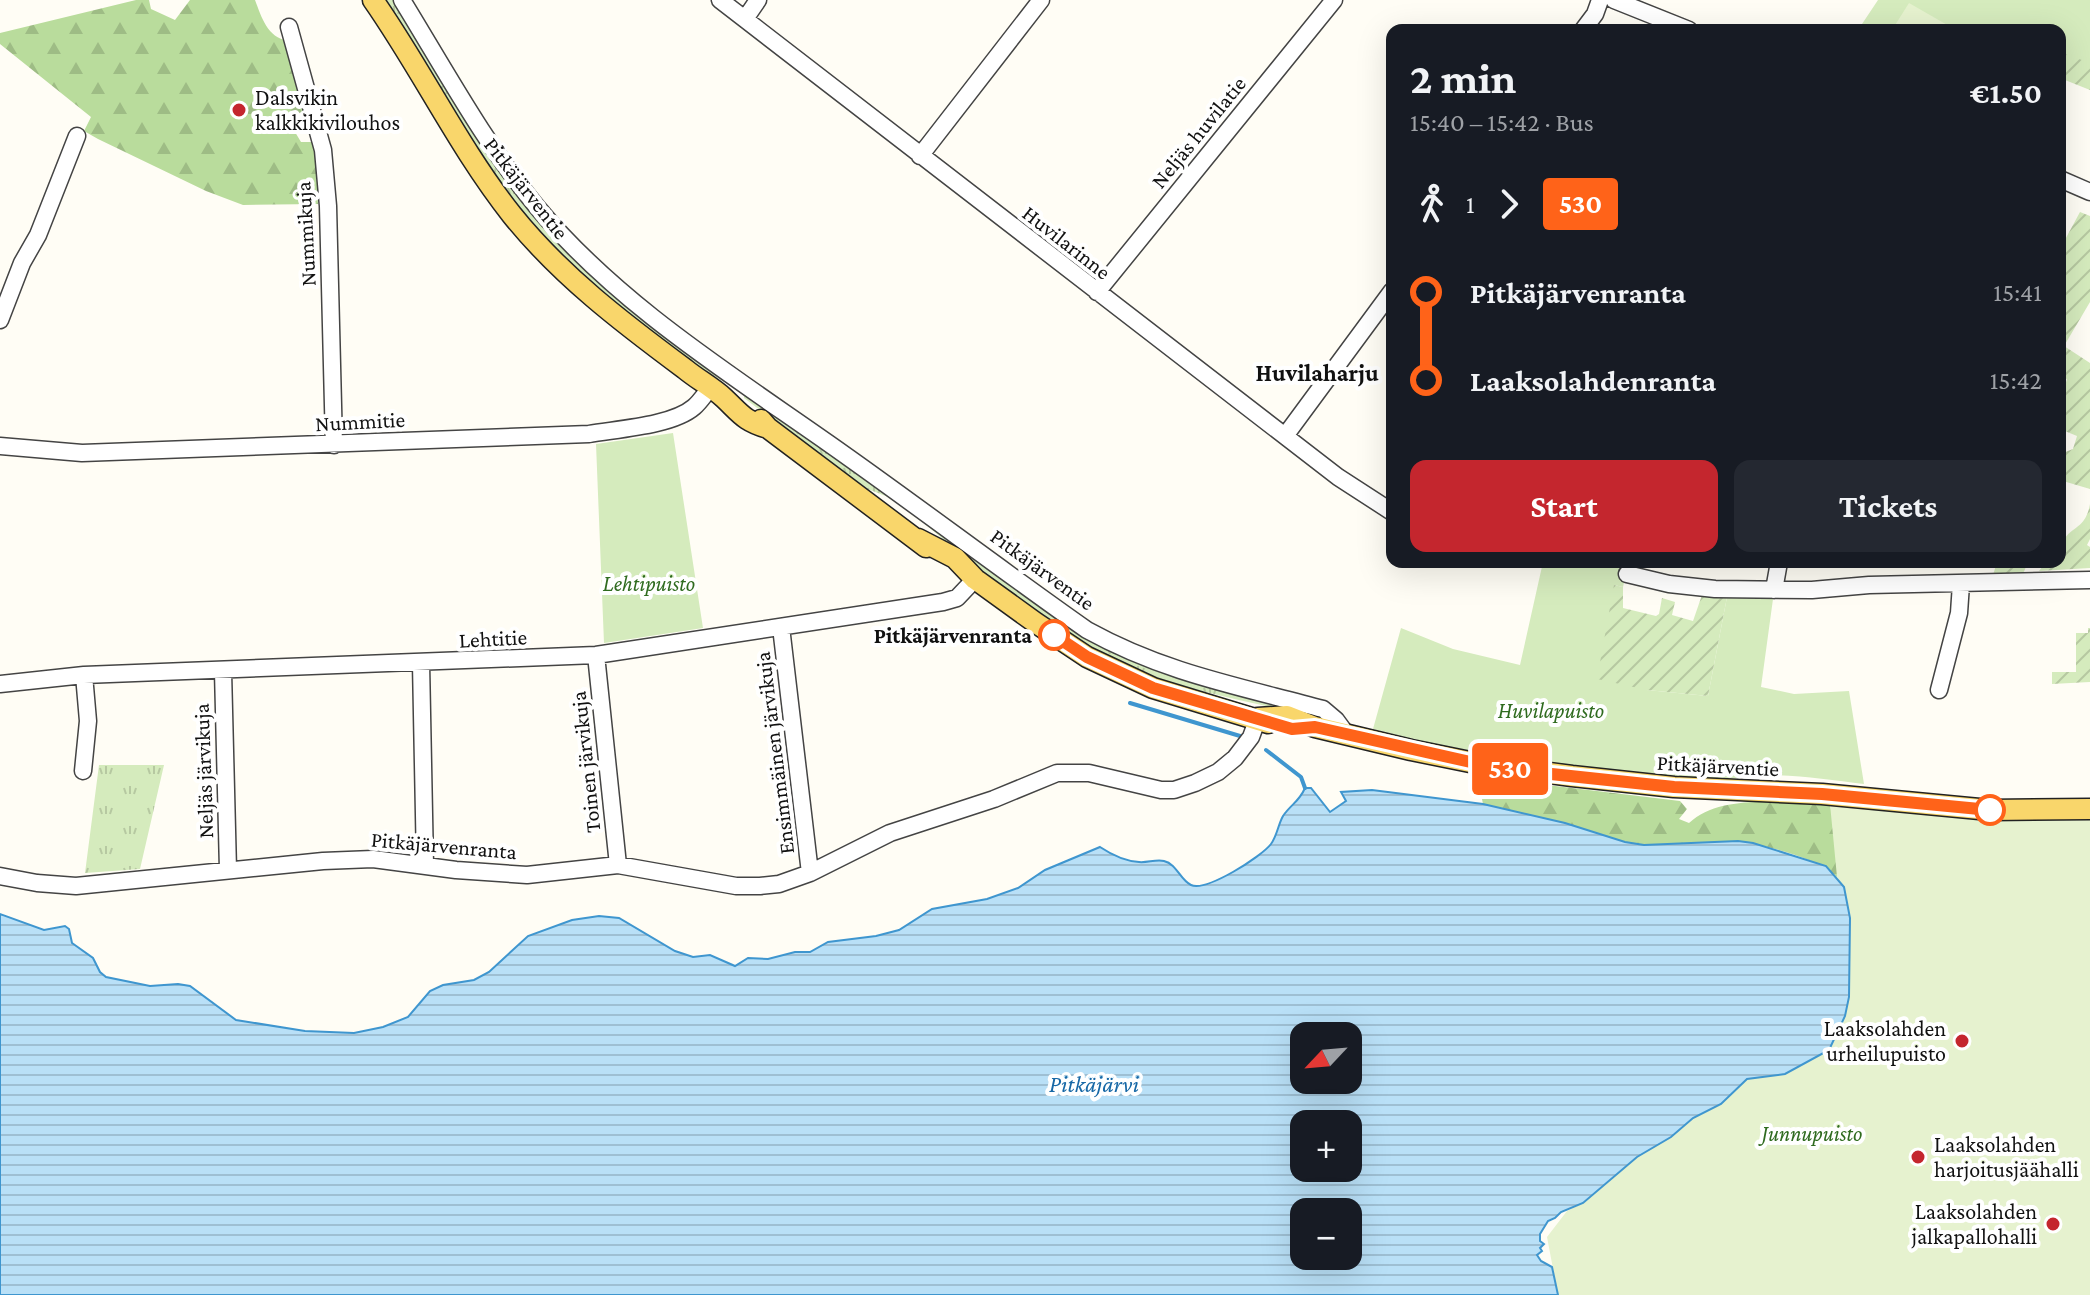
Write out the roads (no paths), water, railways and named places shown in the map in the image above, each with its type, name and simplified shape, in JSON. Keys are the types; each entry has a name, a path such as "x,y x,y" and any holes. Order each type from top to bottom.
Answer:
{"main road":[{"name":"Pitkäjärventie","path":"373,0 452,128 513,215 577,284 751,423 768,428 918,539 955,558 975,579 1069,646 1110,669 1153,688 1258,718 1275,726 1292,729 1315,727 1475,763 1674,787 1822,794 1990,810 2090,809"}],"street":[{"name":"Pitkäjärventie","path":"402,0 474,118 537,207 578,251 622,291 738,379 1087,630 1124,650 1179,672 1323,709 1347,735"},
{"name":"Huvilarinne","path":"720,0 1350,486 1386,508"},
{"path":"745,19 758,0"},
{"path":"920,156 1041,0"},
{"name":"Neljäs huvilatie","path":"1097,292 1334,0"},
{"path":"1588,24 1600,0"},
{"path":"1614,0 1674,24"},
{"name":"Nummikuja","path":"289,27 323,150 328,206 334,445"},
{"path":"0,320 77,136"},
{"path":"2066,182 2090,192"},
{"path":"1285,436 1386,299"},
{"path":"717,393 738,379"},
{"name":"Nummitie","path":"0,446 82,453 589,434 663,420 686,412 717,393"},
{"path":"1774,590 1778,568"},
{"path":"1627,574 1669,584 1774,590 2090,580"},
{"name":"Lehtitie","path":"0,684 84,675 596,655 943,602 957,598 975,579"},
{"path":"1939,690 1959,613 1961,584"},
{"name":"Ensimmäinen järvikuja","path":"781,627 810,873"},
{"name":"Toinen järvikuja","path":"596,655 618,865"},
{"path":"421,663 425,865"},
{"name":"Neljäs järvikuja","path":"223,671 228,870"},
{"path":"83,771 88,721 84,675"},
{"name":"Pitkäjärvenranta","path":"0,876 76,886 373,859 527,875 618,865 736,886 779,884 810,873 890,833 994,799 1057,773 1089,773 1161,790 1174,790 1195,783 1218,772 1235,758 1251,737 1258,718"}],"water":[{"name":"Pitkäjärvi","path":"1305,788 1311,788 1330,812 1346,801 1341,792 1372,790 1483,804 1644,845 1753,843 1826,866 1844,887 1850,918 1849,997 1845,1016 1829,1050 1785,1074 1747,1079 1721,1104 1693,1118 1671,1137 1637,1157 1583,1203 1548,1221 1540,1234 1540,1241 1544,1244 1537,1255 1552,1267 1558,1295 0,1295 0,914 44,930 65,926 69,929 72,943 93,958 106,977 150,986 190,986 236,1020 305,1031 354,1033 383,1027 408,1017 430,991 443,985 474,980 489,972 528,936 572,920 599,916 619,918 675,951 693,957 710,955 735,966 748,958 768,959 795,952 810,952 828,942 899,930 932,909 987,899 1018,888 1045,870 1100,847 1128,860 1164,861 1172,865 1184,880 1198,886 1220,879 1265,850 1273,841 1283,816"}],"waterway":[{"path":"1130,703 1240,736"},
{"path":"1266,750 1301,777 1305,788"}],"place":[{"name":"Dalsvikin kalkkikivilouhos","path":"239,110"},
{"name":"Pitkäjärvenranta","path":"1054,635"},
{"name":"Laaksolahden urheilupuisto","path":"1962,1041"},
{"name":"Laaksolahden harjoitusjäähalli","path":"1918,1157"},
{"name":"Laaksolahden jalkapallohalli","path":"2053,1224"}],"district":[{"name":"Huvilaharju","path":"1317,373"}],"park label":[{"name":"Lehtipuisto","path":"649,583"},
{"name":"Huvilapuisto","path":"1551,710"},
{"name":"Junnupuisto","path":"1812,1133"}]}
